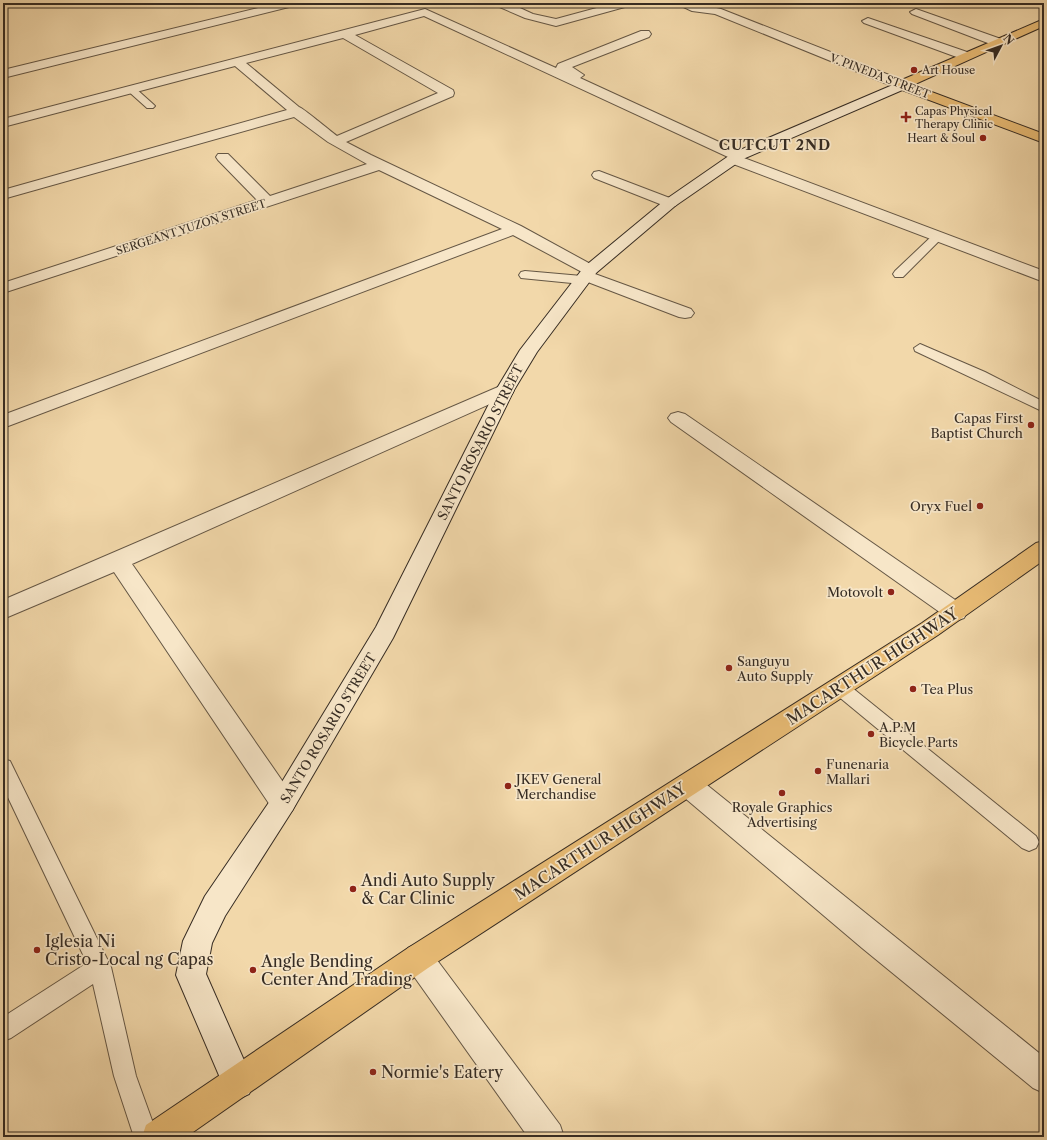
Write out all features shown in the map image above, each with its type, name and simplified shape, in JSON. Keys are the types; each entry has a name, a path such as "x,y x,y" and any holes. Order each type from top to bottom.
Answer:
{"main road":[{"name":"SANTO ROSARIO STREET","path":"902,85 1044,22"},
{"name":"V. PINEDA STREET","path":"902,85 1044,139"},
{"name":"MACARTHUR HIGHWAY","path":"158,1137 418,958 956,612 1044,549"}],"street":[{"path":"3,74 293,3"},
{"path":"408,3 578,81 735,157 937,237 1044,277"},
{"path":"500,3 529,16 556,23 628,3"},
{"path":"595,3 609,8"},
{"name":"V. PINEDA STREET","path":"681,3 696,9 716,7 902,85"},
{"path":"3,123 425,12"},
{"path":"916,12 997,42"},
{"path":"868,21 966,56"},
{"path":"336,141 448,93 345,34"},
{"path":"578,81 583,78 562,67 645,34"},
{"path":"237,62 336,141 379,165 422,183 516,229 586,275 685,313"},
{"name":"SANTO ROSARIO STREET","path":"238,1083 191,975 198,941 216,906 284,803 385,632 505,390 529,350 586,275 670,203 735,157 902,85"},
{"path":"3,195 298,111"},
{"path":"223,157 268,202"},
{"name":"SERGEANT YUZON STREET","path":"3,288 379,165"},
{"path":"599,175 670,203"},
{"path":"3,422 516,229"},
{"path":"3,610 118,561 505,390"},
{"path":"678,418 956,612"},
{"path":"118,561 284,803"},
{"path":"688,785 872,938 1044,1077"},
{"path":"418,958 548,1137"}],"lane":[{"path":"131,89 150,106"},
{"path":"899,274 937,237"},
{"path":"525,275 586,275"},
{"path":"920,348 986,378 1044,408"},
{"path":"839,687 1029,842"},
{"path":"3,767 100,967 125,1076 146,1137"},
{"path":"3,1030 100,967"}],"place":[{"name":"Art House","path":"914,70"},
{"name":"Capas Physical Therapy Clinic","path":"906,117"},
{"name":"Heart & Soul","path":"983,138"},
{"name":"Capas First Baptist Church","path":"1031,425"},
{"name":"Oryx Fuel","path":"980,506"},
{"name":"Motovolt","path":"891,592"},
{"name":"Sanguyu Auto Supply","path":"729,668"},
{"name":"Tea Plus","path":"913,689"},
{"name":"A.P.M Bicycle Parts","path":"871,734"},
{"name":"Funenaria Mallari","path":"818,771"},
{"name":"JKEV General Merchandise","path":"508,786"},
{"name":"Royale Graphics Advertising","path":"782,793"},
{"name":"Andi Auto Supply & Car Clinic","path":"353,889"},
{"name":"Iglesia Ni Cristo-Local ng Capas","path":"37,950"},
{"name":"Angle Bending Center And Trading","path":"253,970"},
{"name":"Normie's Eatery","path":"373,1072"}],"district":[{"name":"CUTCUT 2ND","path":"775,145"}]}
